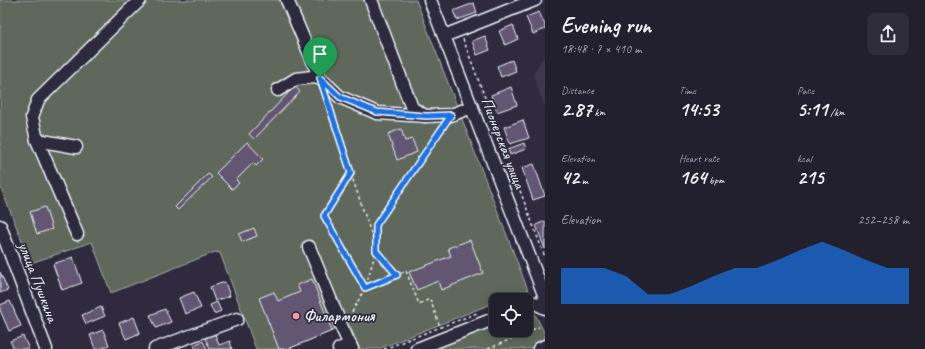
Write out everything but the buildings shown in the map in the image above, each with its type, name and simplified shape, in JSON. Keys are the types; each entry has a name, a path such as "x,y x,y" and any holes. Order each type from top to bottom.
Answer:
{"street":[{"path":"77,234 37,140 32,117 38,100 140,0"},
{"path":"287,0 320,78 340,97 377,112 426,116 451,115 472,106"},
{"path":"372,0 412,108 426,116"},
{"name":"Пионерская улица","path":"430,0 472,106 539,302"},
{"path":"444,36 535,0"},
{"path":"278,90 296,80 312,77 320,78"},
{"path":"37,140 76,147"},
{"name":"улица Пушкина","path":"0,226 46,349"},
{"path":"309,248 341,326 347,348"},
{"path":"155,349 237,319"},
{"path":"417,349 489,321"},
{"path":"539,349 545,346"}],"path":[{"path":"460,30 545,257"},
{"path":"327,100 376,246"},
{"path":"341,326 351,315 365,288 376,251 376,225 451,115"},
{"path":"351,173 324,216 365,288"},
{"path":"376,251 397,275"},
{"path":"365,288 406,271 419,304 430,299 440,327"},
{"path":"384,349 482,311"},
{"path":"488,349 539,327"}],"shaded area":[{"path":"545,57 545,108 533,75 542,58"}],"green space":[{"path":"0,0 416,0 528,290 520,293 489,293 489,305 378,349 360,349 350,326 332,331 288,349 256,349 220,253 215,252 111,293 92,242 31,263 0,186"},
{"path":"533,312 545,334 545,341 529,349 433,349 489,326 489,337 533,337"}],"place":[{"name":"Филармония","path":"296,316"}],"route":[{"path":"320,78 340,97 377,112 426,116 451,115 376,225 376,251 397,275 365,288 324,216 351,173 320,78"}]}
